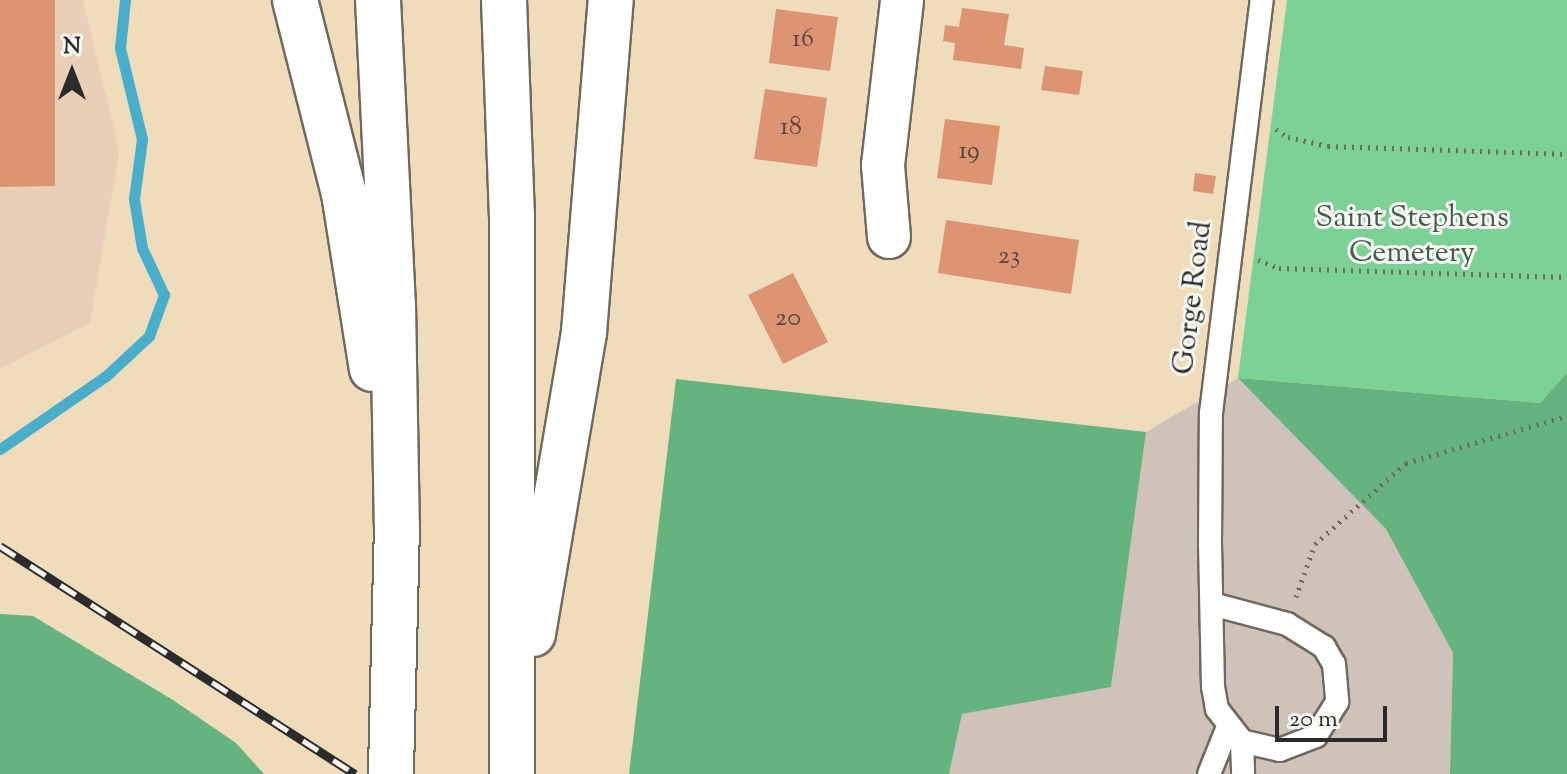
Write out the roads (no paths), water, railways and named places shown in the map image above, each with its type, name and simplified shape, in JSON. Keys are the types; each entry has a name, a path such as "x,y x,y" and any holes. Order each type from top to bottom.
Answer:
{"highway":[{"path":"295,0 344,193 397,525"},
{"path":"378,0 393,305 397,525 391,774"},
{"path":"504,0 512,231 513,764"},
{"path":"513,764 584,332 611,0"}],"street":[{"path":"889,237 883,165 902,0"}],"lane":[{"name":"Gorge Road","path":"1243,774 1235,734 1213,687 1211,413 1262,0"},
{"path":"1209,774 1235,734 1261,749 1300,745 1316,736 1337,702 1336,673 1324,647 1287,624 1212,604"}],"waterway":[{"path":"0,449 106,376 149,336 164,295 142,248 134,199 142,139 120,48 125,0"}],"railway":[{"path":"0,546 355,774"}],"park label":[{"name":"Saint Stephens Cemetery","path":"1412,236"}]}
